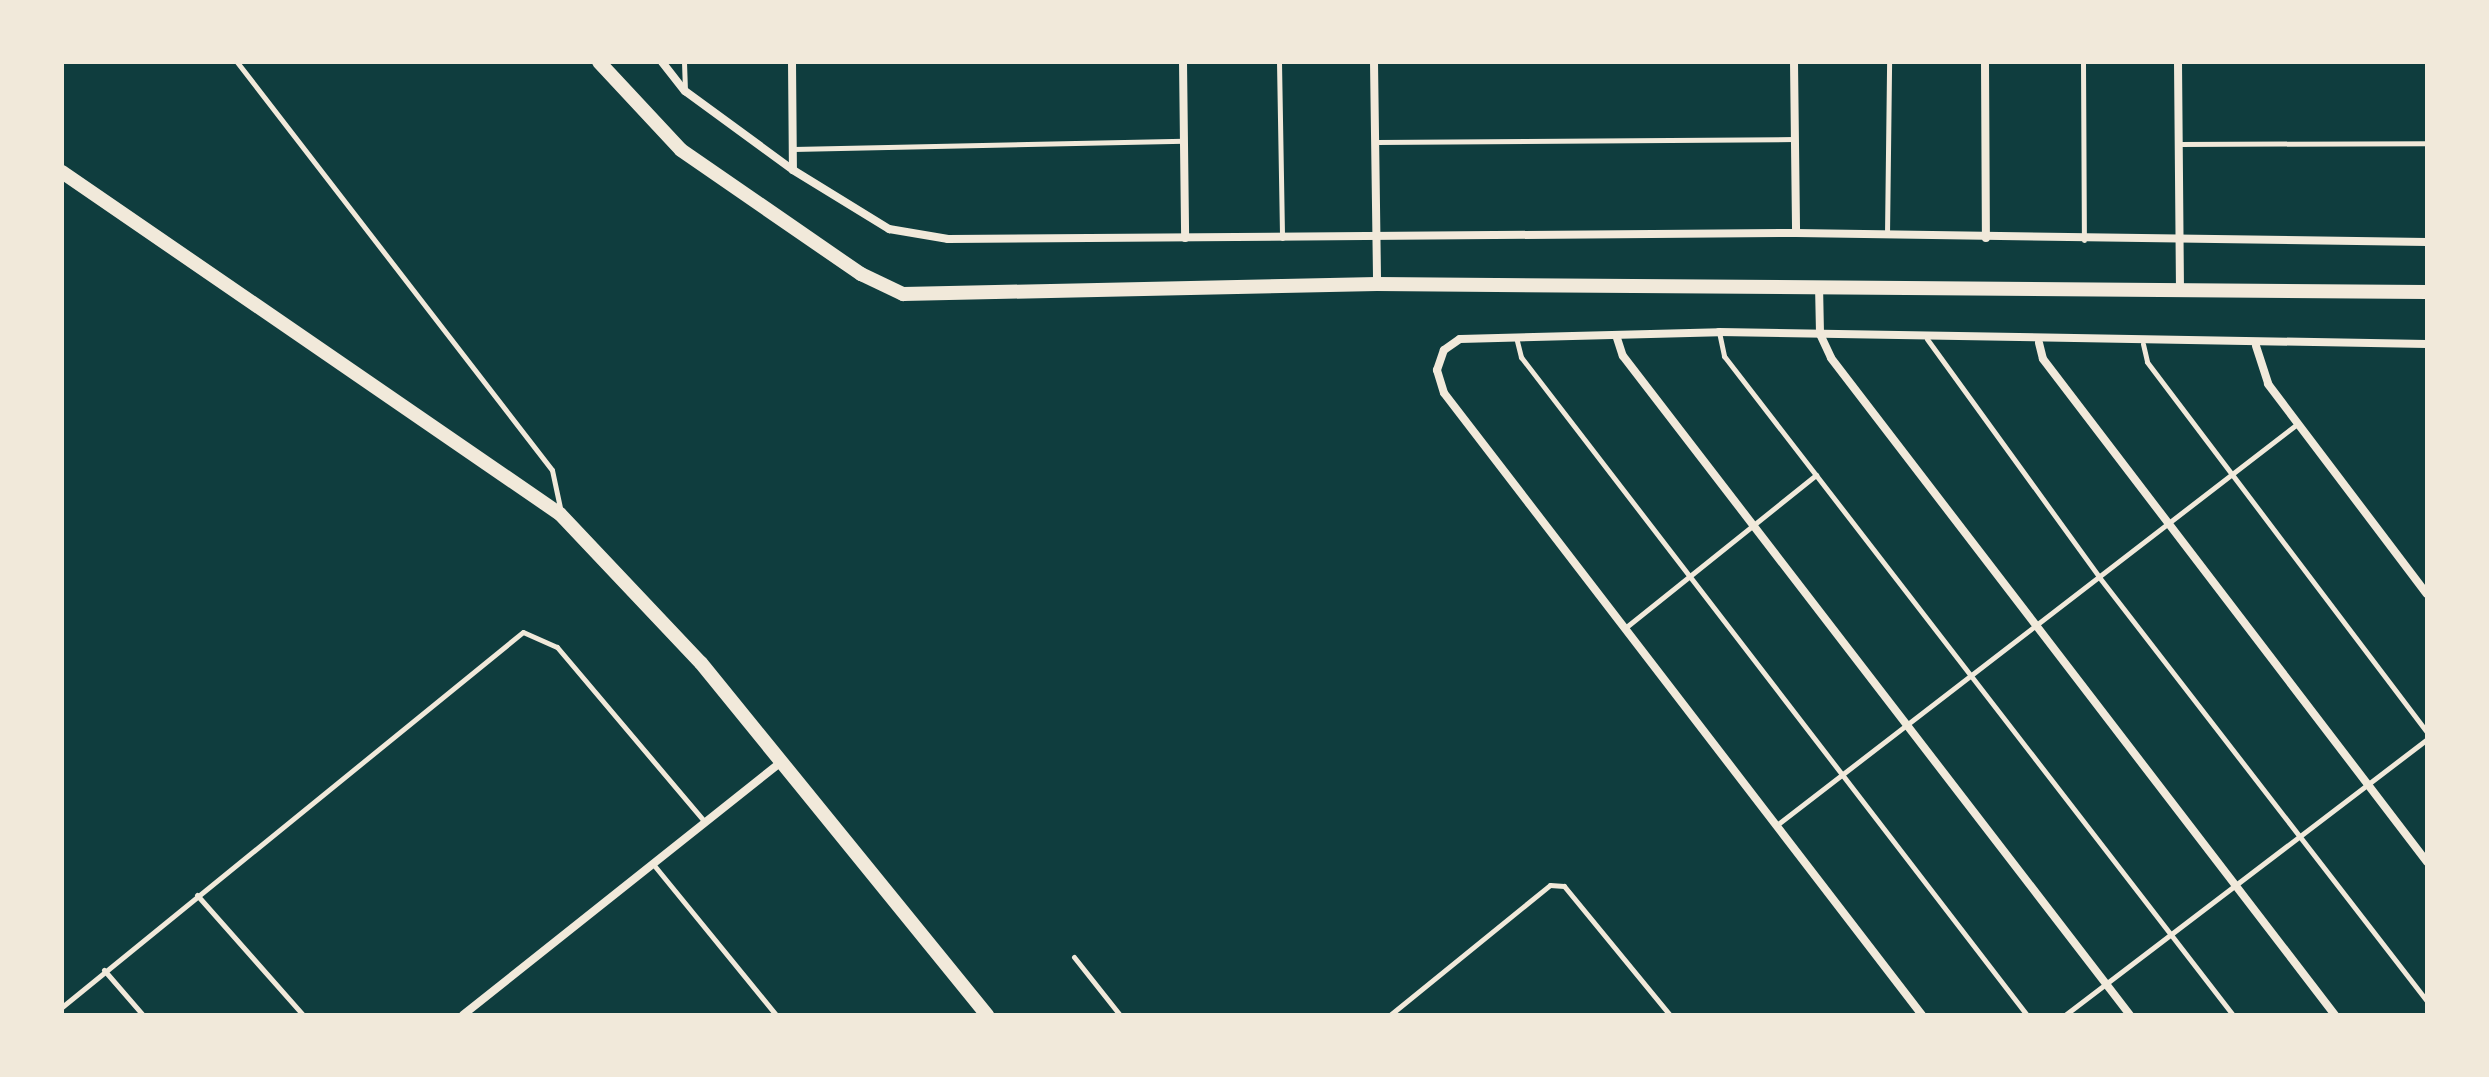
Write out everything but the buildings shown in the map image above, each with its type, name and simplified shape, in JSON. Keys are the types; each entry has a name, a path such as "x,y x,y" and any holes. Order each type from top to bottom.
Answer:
{"street":[{"path":"599,62 681,150 861,274 903,294 1377,284 1819,284 2427,292"},
{"path":"662,62 685,91 793,170 889,229 948,239 1796,233 2180,244 2427,242"},
{"path":"792,62 793,170"},
{"path":"1183,62 1185,238"},
{"path":"1374,62 1377,284"},
{"path":"1794,62 1796,233"},
{"path":"1985,62 1986,238"},
{"path":"2178,62 2180,290"},
{"path":"62,172 560,514 701,663 987,1015"},
{"path":"1819,284 1820,334 1831,358 2335,1015"},
{"path":"1922,1015 1444,393 1437,370 1444,350 1460,339 1719,332 2039,343 2256,346 2427,344"},
{"path":"1616,335 1623,356 2130,1015"},
{"path":"2039,343 2043,359 2427,862"},
{"path":"2256,346 2268,384 2427,594"},
{"path":"463,1015 781,762"}],"lane":[{"path":"237,62 552,470 560,514"},
{"path":"684,62 685,91"},
{"path":"1279,62 1282,239"},
{"path":"1887,236 1889,62"},
{"path":"2083,62 2084,241"},
{"path":"1375,142 1795,139"},
{"path":"792,149 1184,141"},
{"path":"2179,144 2427,143"},
{"path":"1719,332 1724,356 2233,1015"},
{"path":"1515,336 1521,357 2027,1015"},
{"path":"1927,339 1934,358 2099,577 2427,1001"},
{"path":"2143,344 2147,362 2427,732"},
{"path":"1778,824 2297,424"},
{"path":"1625,628 1816,475"},
{"path":"62,1007 523,632 557,647 705,822"},
{"path":"2065,1015 2427,739"},
{"path":"653,863 776,1015"},
{"path":"1390,1015 1550,885 1570,892 1670,1015"},
{"path":"197,895 303,1015"},
{"path":"1074,957 1120,1015"},
{"path":"104,970 143,1015"}]}
